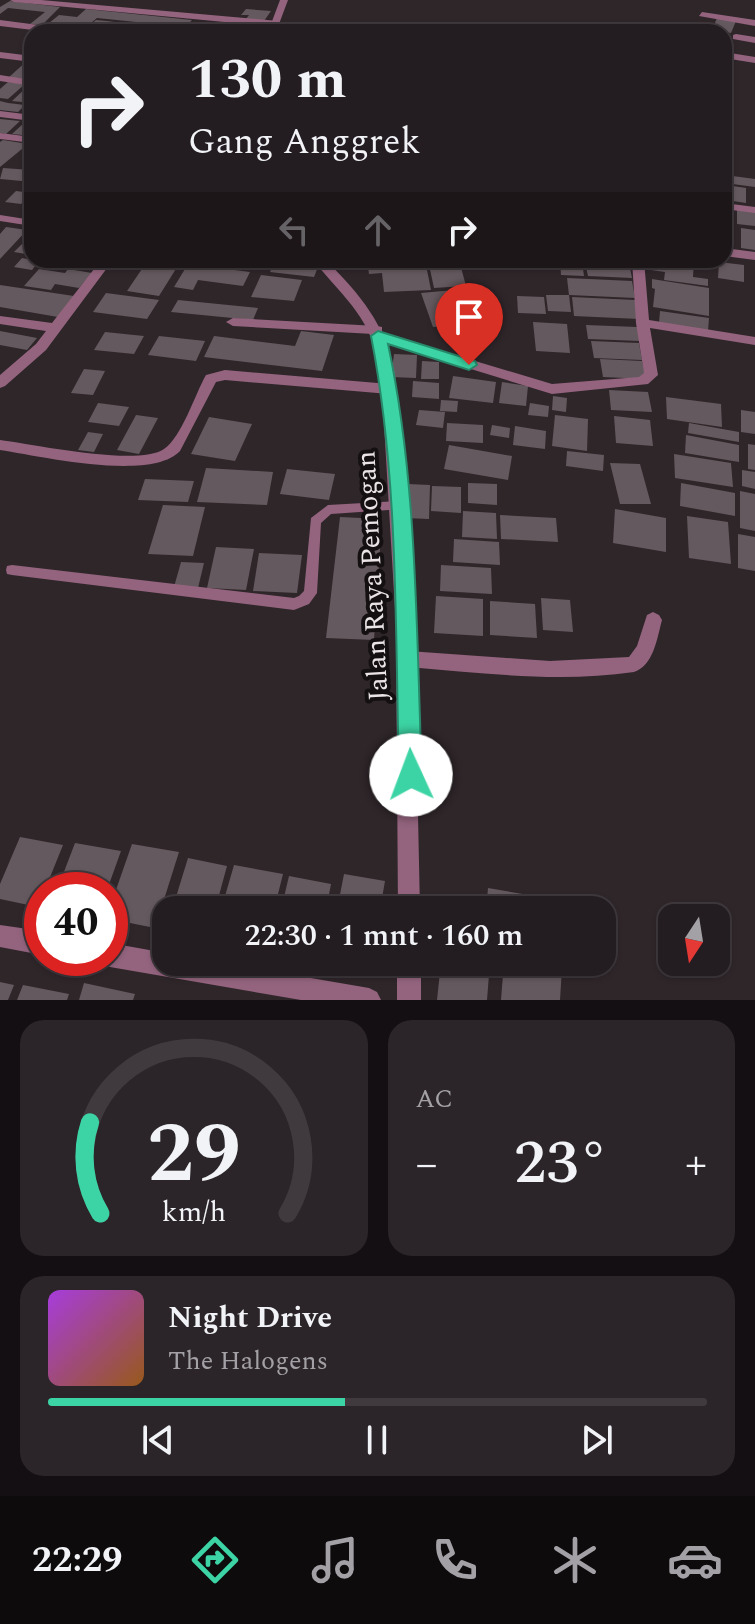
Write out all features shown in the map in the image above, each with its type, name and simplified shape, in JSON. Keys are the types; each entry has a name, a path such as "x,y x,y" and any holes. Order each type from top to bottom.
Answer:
{"street":[{"path":"14,0 238,24"},
{"path":"276,24 284,0"},
{"path":"702,14 755,23"},
{"path":"0,23 24,26"},
{"path":"736,37 755,40"},
{"path":"0,55 24,58"},
{"path":"732,56 755,60"},
{"path":"0,78 24,82"},
{"path":"0,114 24,117"},
{"path":"0,136 24,139"},
{"path":"732,207 755,210"},
{"path":"0,218 24,222"},
{"path":"732,253 755,256"},
{"path":"0,383 41,347 101,268"},
{"name":"Jalan Raya Pemogan","path":"326,268 353,298 377,333 389,389 408,659 411,775 409,896"},
{"path":"233,322 377,333 552,389 649,379 639,268"},
{"path":"0,320 55,328"},
{"path":"643,323 755,341"},
{"path":"0,445 114,460 138,462 160,459 171,453 179,442 211,378 225,375 389,389"},
{"path":"408,659 531,667 614,668 634,664 645,649 653,620"},
{"path":"0,936 24,940"},
{"path":"128,958 369,1000"},
{"path":"409,976 409,1000"}],"lane":[{"path":"12,570 294,604 310,593 315,521 320,515 328,510 399,506"}],"building":[{"path":"10,1 60,7 43,24 30,24 45,12 8,8 0,14 0,7"},
{"path":"86,9 192,20 188,24 156,24 97,18 90,24 48,24 59,15 77,17"},
{"path":"246,9 271,11 264,21 246,19 249,15 241,15"},
{"path":"717,18 736,21 732,31 732,24 714,24"},
{"path":"96,20 122,23 121,24 91,24"},
{"path":"24,64 24,80 8,78"},
{"path":"8,82 24,84 8,99 0,98 0,89"},
{"path":"24,90 24,102 12,101"},
{"path":"0,101 24,105 18,112 0,110"},
{"path":"0,119 20,121 6,134 0,133"},
{"path":"24,123 24,135 12,134"},
{"path":"0,142 24,143 24,147 0,167"},
{"path":"3,168 24,170 22,181 0,179"},
{"path":"732,176 755,179 755,187 732,184"},
{"path":"732,186 746,188 746,203 732,201"},
{"path":"16,191 24,192 21,204 5,202"},
{"path":"737,209 755,211 755,226 737,224"},
{"path":"6,227 24,230 0,259 0,234"},
{"path":"741,228 755,230 755,250 741,248"},
{"path":"24,242 24,254 14,252"},
{"path":"22,258 24,268 34,268 32,270 14,267"},
{"path":"732,264 744,265 744,282 718,278 719,268 732,268"},
{"path":"143,268 176,268 159,296 127,291"},
{"path":"186,268 250,272 243,286 198,280 193,290 174,287"},
{"path":"272,268 318,268 314,277 270,272"},
{"path":"368,268 427,268 431,290 384,292 382,273 369,274"},
{"path":"430,268 461,268 466,286 434,288"},
{"path":"561,268 583,268 584,276 561,275"},
{"path":"586,268 630,268 632,278 588,276"},
{"path":"694,268 693,277 708,279 708,286 664,280 665,272 651,270"},
{"path":"39,269 92,273 79,288 55,284 51,290 24,286"},
{"path":"261,275 302,280 294,301 251,297"},
{"path":"567,278 632,281 635,298 569,295"},
{"path":"652,279 709,288 709,316 653,307 655,289 652,288"},
{"path":"0,285 74,296 58,317 0,307"},
{"path":"465,289 479,322 433,327 421,293"},
{"path":"106,293 159,300 147,319 93,312"},
{"path":"546,295 569,295 571,312 548,311"},
{"path":"517,296 544,297 546,314 518,313"},
{"path":"572,297 635,300 639,319 574,316"},
{"path":"178,300 258,308 253,320 171,312"},
{"path":"660,311 709,318 708,331 659,323"},
{"path":"533,322 567,324 570,353 536,351"},
{"path":"586,325 637,327 640,341 588,339"},
{"path":"0,331 37,338 27,350 0,345"},
{"path":"301,331 334,335 322,371 204,357 214,336 295,346"},
{"path":"105,332 144,336 134,354 94,350"},
{"path":"159,336 205,341 196,361 148,355"},
{"path":"591,341 639,343 642,360 594,358"},
{"path":"394,354 417,355 416,378 391,377"},
{"path":"600,359 642,361 646,379 603,377"},
{"path":"422,361 439,362 439,379 421,379"},
{"path":"84,369 105,371 93,395 71,393"},
{"path":"453,376 496,382 493,403 449,398"},
{"path":"413,381 439,383 439,399 412,397"},
{"path":"502,382 528,386 526,406 499,403"},
{"path":"609,390 648,392 652,412 611,410"},
{"path":"553,396 567,398 566,412 552,410"},
{"path":"666,397 721,404 722,427 667,419"},
{"path":"441,400 458,401 457,412 440,411"},
{"path":"98,403 129,407 119,426 88,422"},
{"path":"530,403 549,406 548,417 528,415"},
{"path":"419,410 445,412 443,428 416,425"},
{"path":"741,410 755,412 755,434 741,432"},
{"path":"136,415 158,418 139,454 117,450"},
{"path":"555,415 588,419 587,451 552,446"},
{"path":"614,416 650,420 653,446 616,443"},
{"path":"209,417 252,424 235,461 191,454"},
{"path":"447,423 483,425 483,443 446,441"},
{"path":"689,423 739,432 739,442 688,433"},
{"path":"492,425 510,428 509,438 490,435"},
{"path":"515,426 546,431 545,449 513,445"},
{"path":"88,432 103,434 94,452 78,450"},
{"path":"686,435 739,445 739,462 685,453"},
{"path":"748,444 755,445 755,470 748,469"},
{"path":"449,445 512,456 508,480 444,469"},
{"path":"567,451 604,455 603,471 566,466"},
{"path":"674,454 731,463 733,487 675,478"},
{"path":"610,463 640,464 651,504 620,504"},
{"path":"206,468 273,472 267,505 197,502"},
{"path":"287,469 335,474 329,500 280,494"},
{"path":"742,470 755,472 755,489 742,486"},
{"path":"145,479 194,481 188,502 138,500"},
{"path":"468,483 497,484 497,505 468,503"},
{"path":"681,483 735,493 735,516 680,506"},
{"path":"408,484 430,485 429,519 405,518"},
{"path":"432,486 461,487 461,513 431,511"},
{"path":"740,491 755,494 755,531 740,528"},
{"path":"163,505 205,507 193,556 148,554"},
{"path":"615,509 666,518 666,552 613,543"},
{"path":"463,511 496,513 497,539 462,537"},
{"path":"500,515 556,518 558,542 501,539"},
{"path":"687,516 728,522 731,564 689,558"},
{"path":"340,517 382,519 374,640 326,638"},
{"path":"738,534 755,537 755,571 738,568"},
{"path":"454,539 499,542 500,565 453,562"},
{"path":"216,547 254,549 246,590 207,588"},
{"path":"259,553 302,555 297,593 253,591"},
{"path":"181,562 204,563 198,588 174,587"},
{"path":"441,565 491,568 492,594 440,591"},
{"path":"436,596 483,599 483,636 434,633"},
{"path":"541,598 570,600 573,632 543,630"},
{"path":"490,601 535,604 537,638 490,635"},
{"path":"20,837 63,845 52,872 24,872 24,904 0,899 0,884"},
{"path":"75,843 121,851 113,872 64,872"},
{"path":"132,844 179,852 165,896 152,896 152,927 128,923 128,872 122,872"},
{"path":"188,858 227,866 219,896 176,896"},
{"path":"234,865 283,874 278,896 225,896"},
{"path":"344,874 385,881 382,896 340,896"},
{"path":"289,876 331,884 329,896 284,896"},
{"path":"488,888 534,896 487,896"},
{"path":"440,976 489,976 487,1000 437,1000"},
{"path":"503,976 562,976 560,1000 501,1000"},
{"path":"0,982 14,985 8,1000 0,1000"},
{"path":"84,983 135,994 133,1000 79,1000"},
{"path":"23,985 69,994 67,1000 17,1000"}],"route":[{"path":"411,775 402,535 389,389 378,336 469,365"}]}
